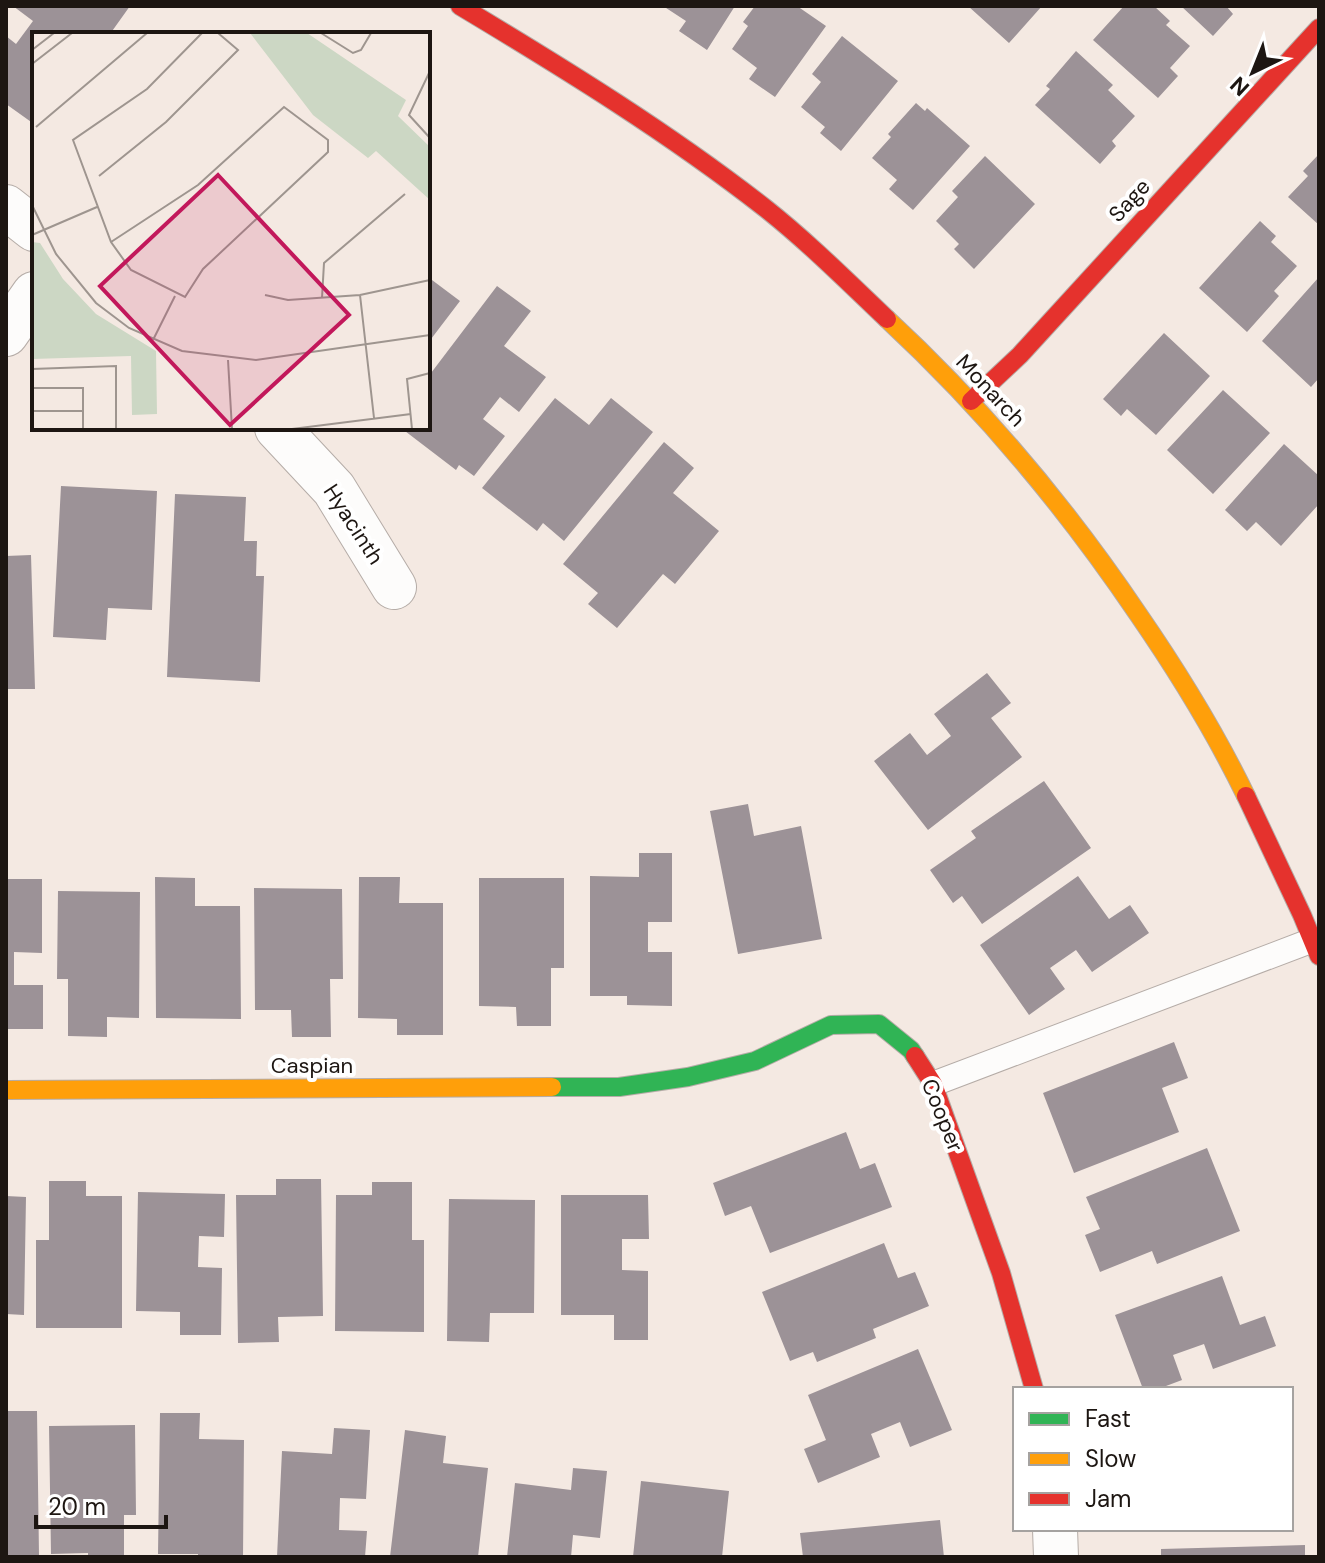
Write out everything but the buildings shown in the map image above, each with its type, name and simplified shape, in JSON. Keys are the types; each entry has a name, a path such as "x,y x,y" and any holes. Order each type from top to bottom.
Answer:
{"street":[{"name":"Monarch","path":"460,6 617,103 716,172 806,243 971,401 1073,523 1204,715 1316,948"},
{"name":"Sage","path":"971,401 1020,355 1319,28"},
{"path":"6,207 32,227"},
{"path":"6,334 32,297"},
{"name":"Hyacinth","path":"279,430 334,489 394,587"},
{"name":"Cooper","path":"619,1087 688,1077 755,1061 831,1025 879,1024 911,1050 933,1084 1001,1273 1033,1387"},
{"name":"Caspian","path":"6,1090 619,1087"},
{"path":"1055,1531 1056,1557"}],"lane":[{"path":"933,1084 1316,948"}],"traffic: fast":[{"path":"552,1087 619,1087 688,1077 755,1061 831,1025 879,1024 915,1056"}],"traffic: slow":[{"path":"887,319 956,387 1052,496 1182,680 1246,796"},
{"path":"6,1090 552,1087"}],"traffic: jam":[{"path":"460,6 616,102 729,180 797,234 887,319"},
{"path":"971,401 1020,355 1319,28"},
{"path":"1246,796 1319,956"},
{"path":"915,1056 933,1084 1001,1273 1033,1387"}]}
